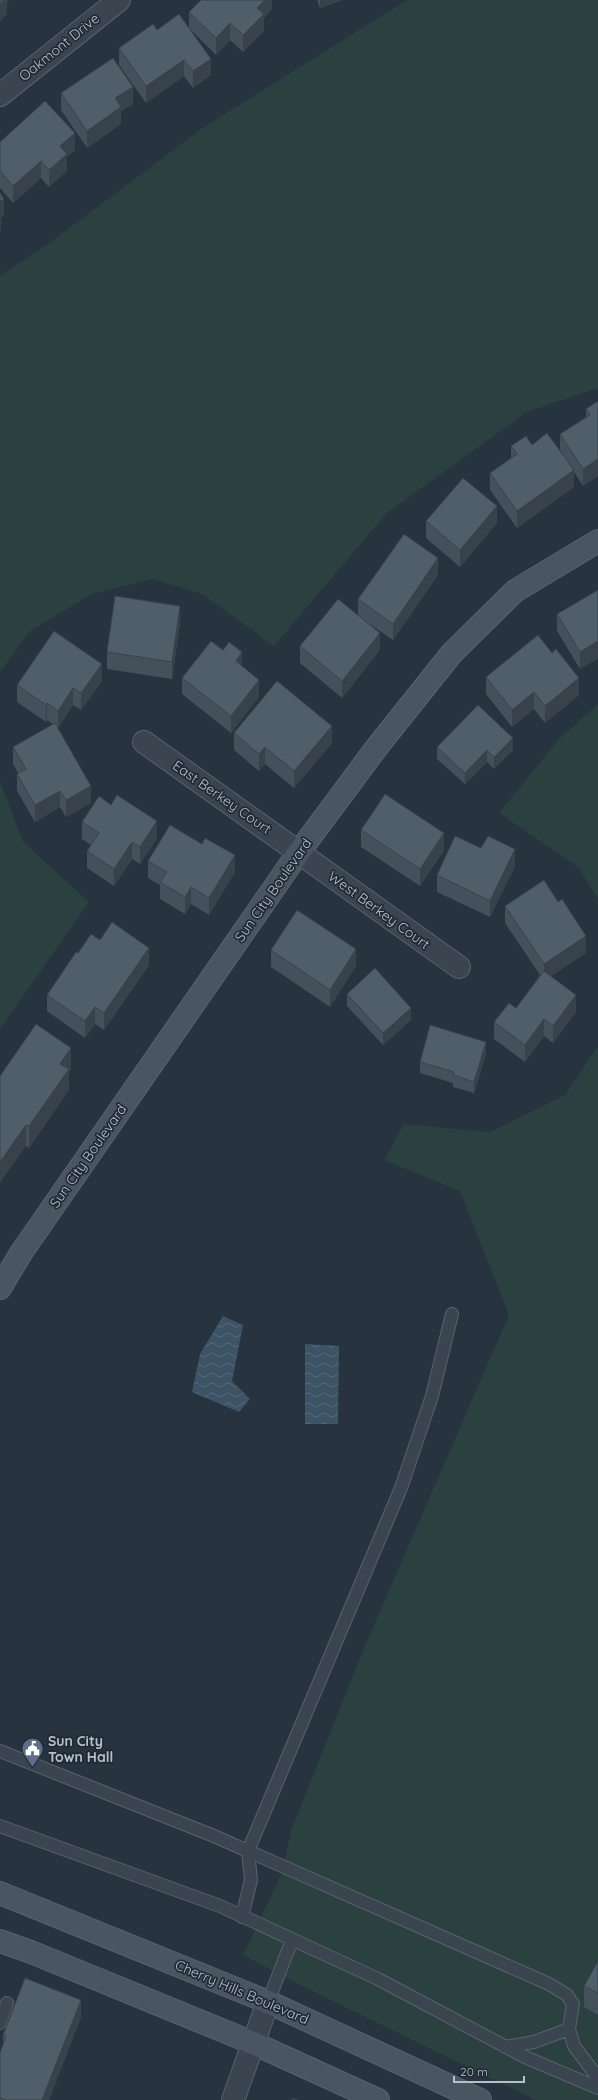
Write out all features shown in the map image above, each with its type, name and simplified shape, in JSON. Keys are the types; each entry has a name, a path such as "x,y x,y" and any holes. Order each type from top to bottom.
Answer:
{"street":[{"name":"Oakmont Drive","path":"0,94 119,0"},
{"name":"Sun City Boulevard","path":"0,1288 21,1254 299,852 377,747 452,654 515,591 598,540"},
{"name":"East Berkey Court","path":"144,742 299,852"},
{"name":"West Berkey Court","path":"299,852 459,967"},
{"name":"Cherry Hills Boulevard","path":"0,1893 268,2002 480,2100"},
{"path":"0,1941 31,1952 253,2043 378,2100"},
{"path":"233,2100 268,2002"}],"lane":[{"path":"242,1917 251,1880 248,1851 401,1488 432,1396 452,1314"},
{"path":"0,1751 248,1851 549,1984 567,1995 573,2004 569,2029 574,2046 598,2078"},
{"path":"0,1826 220,1906 378,1979 505,2046 598,2088"},
{"path":"268,2002 292,1940"},
{"path":"0,2023 7,2003"},
{"path":"505,2046 534,2042 569,2029"}],"green space":[{"path":"407,0 598,0 598,388 527,412 387,513 274,646 202,594 153,579 92,594 30,631 0,672 0,276 52,241 201,129"},
{"path":"598,704 598,899 578,867 499,813 559,739"},
{"path":"0,781 23,842 89,902 0,1029"},
{"path":"598,1046 598,2100 535,2100 294,1982 243,1955 281,1875 292,1828 367,1641 509,1315 460,1191 384,1160 404,1124 490,1132 565,1095"}],"water":[{"path":"223,1316 243,1325 232,1381 250,1399 239,1412 192,1392 200,1354"},
{"path":"305,1344 339,1346 338,1424 305,1424"}],"building":[{"path":"201,0 265,0 257,8 264,14 243,35 230,23 216,38 189,12"},
{"path":"179,14 211,59 193,71 184,60 146,86 119,48 153,24 157,30"},
{"path":"113,58 133,87 115,98 121,107 87,131 61,93"},
{"path":"45,101 75,133 60,146 67,154 49,170 41,161 13,186 0,171 0,142"},
{"path":"0,193 4,199 0,202"},
{"path":"598,401 598,459 583,469 560,434 590,415 586,409"},
{"path":"547,433 574,470 517,511 490,473 517,454 511,446 526,436 532,445"},
{"path":"463,478 497,506 460,550 426,521"},
{"path":"404,534 438,558 393,624 358,599"},
{"path":"598,590 598,641 580,652 557,614"},
{"path":"115,596 180,606 172,662 107,652"},
{"path":"338,599 380,633 342,681 300,646"},
{"path":"54,631 102,664 81,693 73,688 58,711 47,703 46,705 17,685"},
{"path":"538,635 552,653 556,649 579,678 545,706 534,692 512,710 486,677"},
{"path":"211,641 223,650 229,642 242,652 236,661 259,680 231,716 182,678"},
{"path":"277,681 332,726 294,771 265,747 259,754 234,733"},
{"path":"478,705 513,738 494,757 487,750 465,773 437,747"},
{"path":"55,723 91,786 66,800 60,791 35,805 17,774 26,769 13,747"},
{"path":"385,794 444,833 420,869 361,830"},
{"path":"117,795 157,821 140,847 132,842 114,869 87,851 99,833 82,822 99,796 111,805"},
{"path":"170,825 202,844 205,838 235,855 209,898 191,887 185,897 160,882 167,872 148,861"},
{"path":"455,836 481,848 488,836 515,849 490,901 437,875"},
{"path":"544,880 558,902 562,899 586,936 544,964 505,906"},
{"path":"297,910 356,949 330,990 271,950"},
{"path":"112,922 149,948 104,1013 95,1007 85,1021 47,995 76,952 78,953 91,934 100,940"},
{"path":"375,968 411,1008 383,1033 347,994"},
{"path":"544,971 576,995 553,1026 544,1019 525,1045 494,1022 509,1003 516,1008"},
{"path":"36,1024 71,1048 60,1064 69,1069 29,1126 26,1125 0,1162 0,1076"},
{"path":"430,1025 486,1042 474,1082 453,1075 454,1072 420,1062"},
{"path":"598,1961 598,1993 584,1986"},
{"path":"25,1978 81,2000 42,2100 6,2100 0,2098 0,2053 6,2036 3,2035"}],"place":[{"name":"Sun City Town Hall","path":"32,1768"}]}
